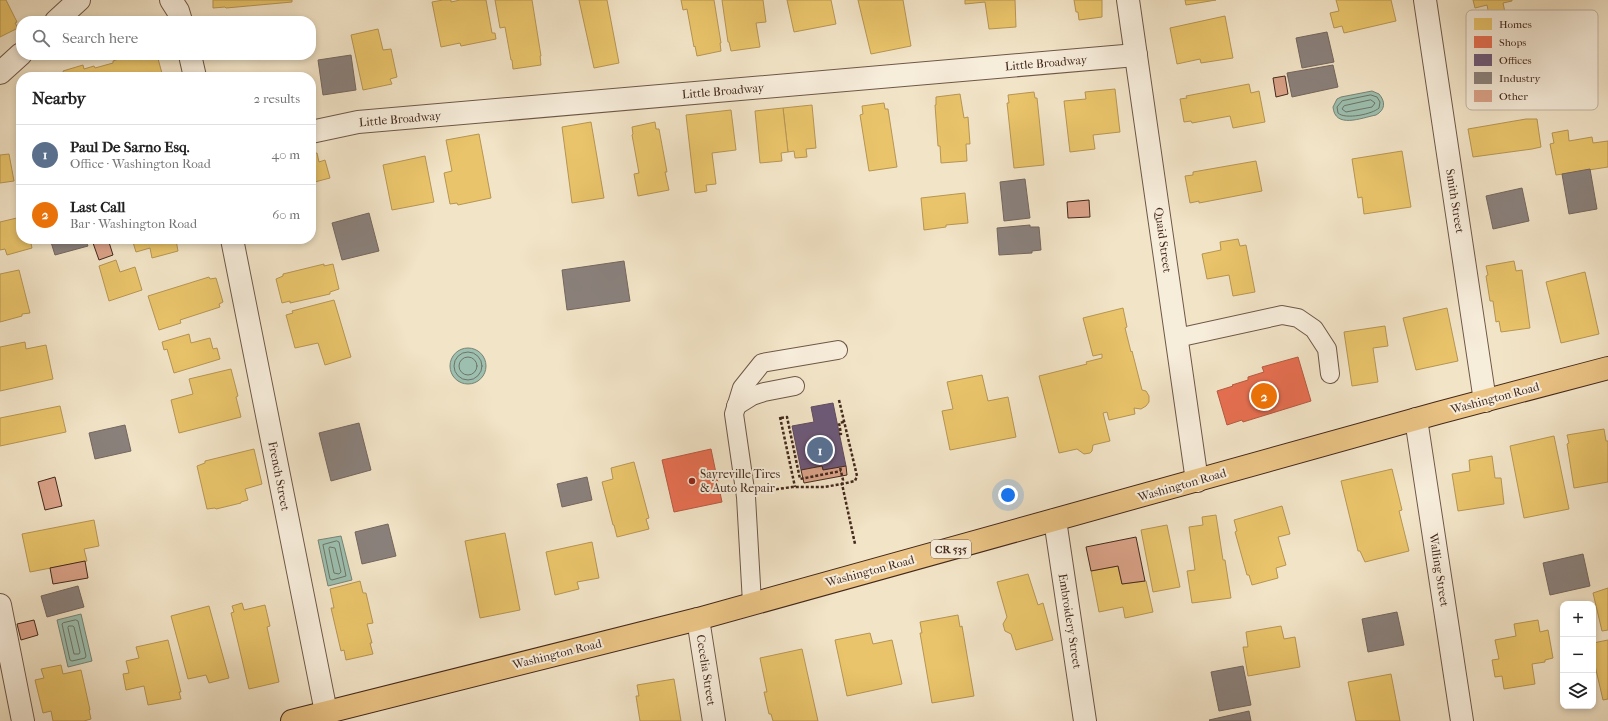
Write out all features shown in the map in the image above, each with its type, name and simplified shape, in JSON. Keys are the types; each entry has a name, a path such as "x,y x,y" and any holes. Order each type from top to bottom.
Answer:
{"main road":[{"name":"Washington Road","path":"292,721 698,619 1416,419 1608,368"}],"street":[{"path":"61,16 79,0"},
{"path":"172,0 180,16"},
{"name":"Quaid Street","path":"1128,0 1197,481"},
{"name":"Smith Street","path":"1425,0 1486,401"},
{"name":"Little Broadway","path":"316,131 358,122 1136,55"},
{"path":"0,73 16,59"},
{"path":"191,60 194,72"},
{"name":"French Street","path":"233,244 326,712"},
{"name":"Walling Street","path":"1416,419 1462,721"},
{"name":"Embroidery Street","path":"1055,520 1085,721"},
{"path":"0,605 23,721"},
{"name":"Cecelia Street","path":"698,619 714,721"}],"lane":[{"path":"1177,338 1282,315 1298,318 1314,329 1328,349 1330,374"},
{"path":"752,604 746,497 734,420 736,406 742,388 762,363 838,350"},
{"path":"736,406 752,396 794,386"}],"path":[{"path":"775,390 795,487"},
{"path":"783,488 824,487 855,481 857,476 839,400"},
{"path":"780,418 787,417 800,479 841,472"},
{"path":"839,434 842,434 839,423 844,422"},
{"path":"840,467 843,480 842,484 855,544"}],"water":[{"path":"1372,91 1379,94 1384,103 1381,111 1376,115 1356,120 1344,120 1338,118 1335,114 1333,107 1337,99"},
{"path":"468,348 478,351 483,356 486,366 483,376 478,381 468,384 458,381 453,376 450,366 453,356 458,351"},
{"path":"341,536 352,580 328,586 318,540"},
{"path":"81,614 92,661 68,667 57,620"}],"building: Homes":[{"path":"0,0 6,0 16,20 16,29 0,37"},
{"path":"213,0 292,0 292,2 213,8"},
{"path":"451,0 451,2 460,0 486,0 492,33 495,33 496,39 461,46 460,43 441,47 432,2"},
{"path":"495,0 532,0 541,56 541,65 513,69 505,27 500,28"},
{"path":"579,0 607,0 619,63 594,68"},
{"path":"681,0 714,0 721,51 697,56 687,9 683,10"},
{"path":"722,0 763,0 766,22 756,23 760,47 731,51 728,42"},
{"path":"787,0 831,0 836,24 794,32"},
{"path":"858,0 903,0 911,46 871,54"},
{"path":"965,0 1015,0 1016,27 989,29 985,2 965,4"},
{"path":"1074,0 1102,0 1102,17 1079,20"},
{"path":"1185,0 1216,0 1186,5"},
{"path":"1336,0 1391,0 1396,21 1344,33 1342,26 1334,28 1330,13 1339,11"},
{"path":"1473,0 1512,0 1503,3 1504,10 1488,10 1487,5 1475,8"},
{"path":"1225,16 1233,58 1201,63 1200,59 1177,64 1170,28"},
{"path":"378,29 383,50 391,49 397,77 390,79 392,84 363,90 351,35"},
{"path":"158,60 162,72 63,71 83,65 84,69 94,66 95,68 113,63 113,61"},
{"path":"1249,84 1251,93 1259,91 1265,122 1233,128 1230,116 1192,123 1191,121 1184,122 1180,99 1187,98 1186,96"},
{"path":"1115,89 1120,132 1093,135 1095,149 1070,152 1064,101 1086,99 1085,92"},
{"path":"1034,92 1035,98 1037,98 1044,165 1014,168 1007,103 1009,103 1008,95"},
{"path":"960,94 964,118 968,117 970,144 966,144 967,161 941,163 940,146 938,146 935,105 936,97"},
{"path":"884,103 885,109 888,109 897,167 869,171 860,115 863,114 862,106"},
{"path":"812,105 816,148 806,149 807,157 795,158 794,151 788,152 783,108"},
{"path":"783,108 788,152 781,153 782,161 760,163 755,111"},
{"path":"731,110 736,150 712,153 716,184 706,185 707,191 695,193 686,115"},
{"path":"1526,119 1537,119 1541,147 1473,157 1468,129"},
{"path":"591,122 604,198 572,203 562,127"},
{"path":"655,122 656,129 659,129 669,190 638,196 634,174 639,173 632,135 632,127"},
{"path":"1568,130 1569,141 1592,137 1593,143 1608,141 1608,167 1556,175 1550,144 1554,143 1552,133"},
{"path":"479,134 491,198 458,205 457,203 450,204 444,173 452,171 446,140"},
{"path":"1402,151 1411,207 1364,214 1362,197 1358,198 1352,159"},
{"path":"316,153 319,162 325,160 330,178 316,182"},
{"path":"9,154 14,181 0,183 0,155"},
{"path":"425,156 434,202 392,210 383,165"},
{"path":"1256,161 1262,191 1199,203 1199,201 1190,203 1185,176 1193,175 1193,172"},
{"path":"965,193 968,223 946,225 946,227 924,230 921,198"},
{"path":"16,218 16,244 31,244 32,248 7,255 5,249 0,250 0,222"},
{"path":"1238,239 1240,246 1246,245 1255,292 1233,296 1229,275 1207,279 1202,254 1221,250 1220,242"},
{"path":"134,244 177,244 178,251 152,258 150,248 136,252"},
{"path":"116,260 120,272 135,267 142,290 109,301 99,266"},
{"path":"1514,261 1516,271 1522,270 1530,328 1501,332 1499,321 1496,322 1493,301 1490,301 1486,266"},
{"path":"324,264 324,266 333,264 339,289 330,292 330,294 290,303 290,301 282,303 276,279 283,276 283,274"},
{"path":"19,270 30,313 22,314 22,316 0,322 0,274"},
{"path":"1585,272 1599,334 1561,343 1546,282"},
{"path":"209,277 210,279 216,278 223,302 219,304 220,307 180,320 181,323 159,330 148,296"},
{"path":"334,300 351,357 325,365 318,343 295,348 286,315 293,313 292,311"},
{"path":"1123,308 1127,327 1125,328 1131,352 1132,351 1142,390 1146,391 1149,396 1149,402 1141,409 1134,408 1135,414 1109,420 1107,412 1103,413 1110,441 1093,445 1090,453 1084,454 1077,449 1059,453 1039,376 1087,364 1086,362 1102,358 1102,354 1093,356 1083,318"},
{"path":"1447,308 1458,361 1416,370 1403,318"},
{"path":"1385,326 1388,346 1373,348 1378,382 1352,386 1344,332"},
{"path":"189,334 191,343 210,338 213,349 217,348 220,359 174,373 167,349 164,350 162,342"},
{"path":"25,342 26,349 46,345 53,379 0,391 0,347"},
{"path":"231,369 238,396 236,397 241,417 179,433 171,400 193,394 189,379"},
{"path":"982,375 988,401 1008,397 1016,437 950,450 942,411 953,409 947,382"},
{"path":"60,406 66,432 0,446 0,418"},
{"path":"1604,429 1606,441 1608,441 1608,482 1574,488 1567,435"},
{"path":"1554,436 1569,509 1524,518 1510,446"},
{"path":"254,449 262,484 245,489 248,500 216,509 207,509 197,466 205,463 205,461"},
{"path":"1492,456 1495,478 1501,478 1504,504 1458,511 1452,474 1470,471 1469,460"},
{"path":"634,462 649,518 646,519 649,529 617,537 602,482 613,479 611,468"},
{"path":"1392,469 1402,510 1399,511 1409,551 1365,562 1360,551 1358,551 1341,481"},
{"path":"1282,506 1290,534 1278,537 1286,565 1276,568 1278,578 1252,585 1249,575 1247,575 1235,532 1237,531 1234,520"},
{"path":"1216,515 1231,598 1192,603 1187,571 1195,570 1189,527 1203,525 1202,517"},
{"path":"94,520 99,546 84,549 87,561 30,572 22,534"},
{"path":"1167,525 1180,587 1153,592 1141,530"},
{"path":"505,533 520,610 480,618 465,541"},
{"path":"592,542 599,578 577,582 579,589 555,595 546,552"},
{"path":"1118,566 1122,584 1146,581 1153,612 1125,618 1123,607 1099,612 1091,571"},
{"path":"1028,574 1038,605 1043,603 1053,640 1016,650 1011,634 1005,631 1003,624 1007,617 997,582"},
{"path":"360,581 363,593 366,593 373,623 367,624 373,654 346,660 344,650 341,651 331,608 334,608 330,589"},
{"path":"1608,588 1608,630 1602,631 1593,593"},
{"path":"242,603 244,610 265,605 270,626 267,627 279,682 249,689 231,613 234,612 232,606"},
{"path":"209,606 229,678 209,683 206,675 188,679 171,616"},
{"path":"958,615 960,627 962,626 974,696 932,703 920,633 922,633 920,622"},
{"path":"1538,620 1540,632 1548,630 1553,658 1545,660 1545,662 1532,664 1535,684 1504,689 1502,676 1495,677 1492,660 1499,659 1495,640 1516,636 1514,624"},
{"path":"1281,626 1284,639 1295,637 1300,667 1248,676 1243,647 1248,647 1246,632"},
{"path":"870,633 873,644 892,640 902,684 847,696 835,640"},
{"path":"168,640 181,692 179,692 181,699 148,705 144,686 126,690 123,674 129,673 126,661 139,658 136,647"},
{"path":"1608,640 1608,699 1603,700 1596,670 1596,642"},
{"path":"802,649 818,721 773,721 771,714 769,714 764,692 767,692 760,658"},
{"path":"61,665 63,674 81,670 91,719 84,721 53,721 51,711 43,713 35,680 44,678 41,669"},
{"path":"1391,674 1400,721 1356,721 1348,682"},
{"path":"674,679 681,721 640,721 636,696 639,696 637,685"}],"building: Shops":[{"path":"1298,357 1311,401 1243,422 1242,420 1227,425 1217,391 1248,380 1248,377 1264,372 1262,367"},
{"name":"Sayreville Tires & Auto Repair","path":"711,449 722,502 674,512 662,460"}],"building: Offices":[{"path":"833,403 846,466 823,470 822,466 801,470 792,426 814,422 811,407"}],"building: Industry":[{"path":"1327,32 1334,62 1302,68 1296,38"},
{"path":"351,55 356,90 323,95 318,60"},
{"path":"1333,65 1338,87 1292,97 1287,73"},
{"path":"1590,169 1597,209 1569,214 1562,174"},
{"path":"1025,179 1030,218 1004,221 1000,182"},
{"path":"1522,188 1529,221 1493,229 1486,196"},
{"path":"369,213 379,251 342,260 332,223"},
{"path":"1030,225 1030,227 1039,227 1041,250 1032,251 1032,253 999,255 997,228"},
{"path":"52,244 87,244 88,246 55,255"},
{"path":"624,261 630,301 567,310 562,270"},
{"path":"359,423 371,470 331,481 319,433"},
{"path":"125,425 131,451 95,459 89,433"},
{"path":"587,477 592,500 562,507 557,484"},
{"path":"388,524 396,556 362,564 355,532"},
{"path":"1583,554 1590,586 1550,595 1543,563"},
{"path":"78,586 84,607 47,617 41,596"},
{"path":"1397,612 1404,645 1368,652 1362,619"},
{"path":"1243,666 1251,705 1219,711 1211,672"},
{"path":"1249,711 1251,721 1209,720"}],"building: Other":[{"path":"1285,76 1288,94 1276,97 1273,78"},
{"path":"1089,200 1090,217 1068,218 1067,202"},
{"path":"93,244 110,244 113,255 99,260"},
{"path":"822,466 823,470 846,466 847,475 804,483 801,470"},
{"path":"55,477 62,506 45,510 38,482"},
{"path":"1136,537 1145,581 1122,584 1118,566 1091,571 1086,547"},
{"path":"85,561 88,578 53,584 50,568"},
{"path":"34,620 38,635 21,640 17,624"}],"place":[{"name":"Last Call","path":"1264,396"},
{"name":"Paul De Sarno Esq.","path":"820,450"},
{"name":"Sayreville Tires & Auto Repair","path":"692,481"}]}
